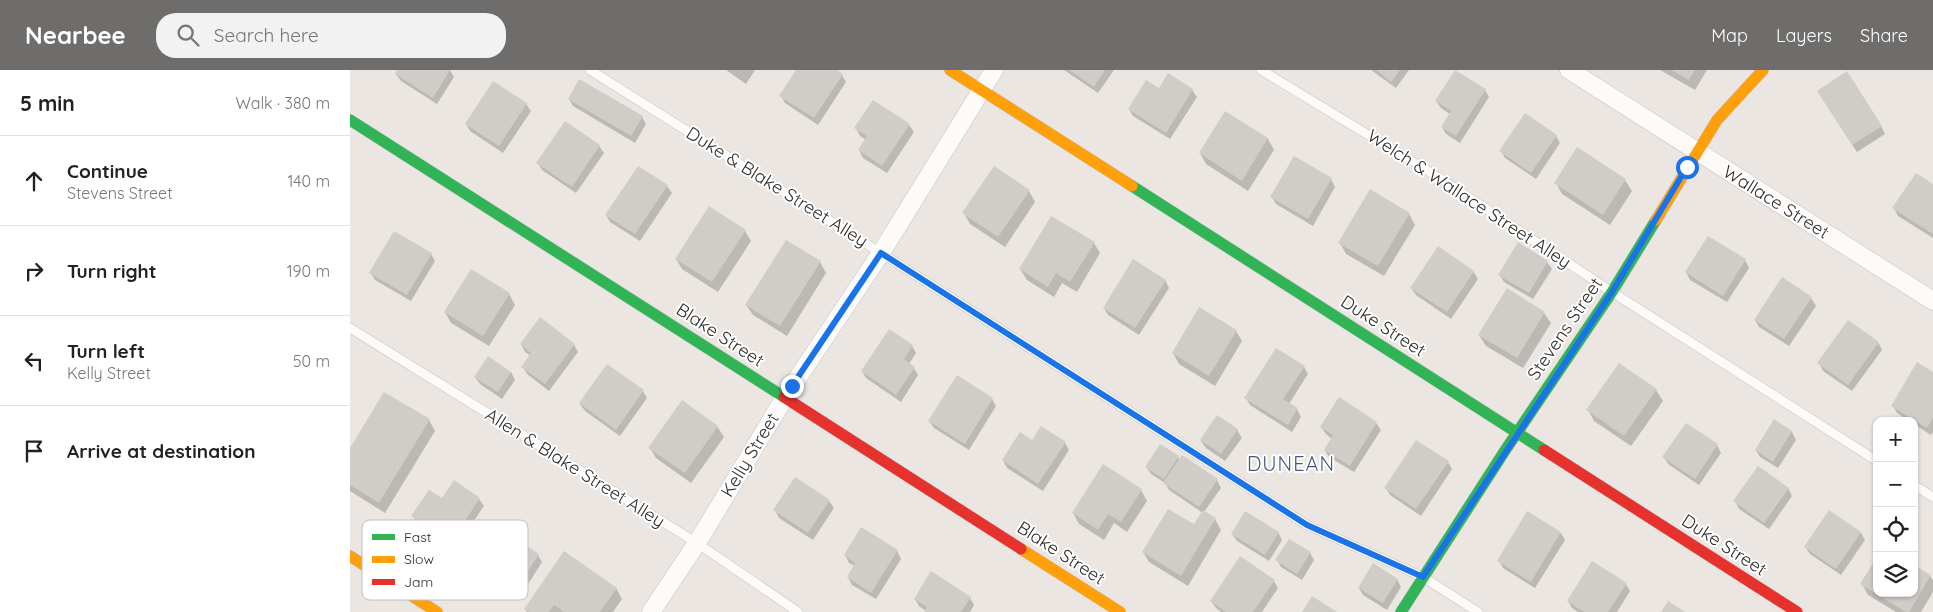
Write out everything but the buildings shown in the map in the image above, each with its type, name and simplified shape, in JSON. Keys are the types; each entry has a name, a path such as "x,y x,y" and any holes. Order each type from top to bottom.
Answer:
{"street":[{"name":"Duke Street","path":"950,70 1797,612"},
{"name":"Kelly Street","path":"651,612 697,543 784,397 881,253 994,70"},
{"name":"Wallace Street","path":"1569,70 1933,301"},
{"name":"Stevens Street","path":"1401,612 1517,433 1612,292 1696,151 1717,120 1763,70"},
{"name":"Blake Street","path":"350,120 1120,612"},
{"path":"350,556 362,564"},
{"path":"418,600 437,612"}],"lane":[{"name":"Duke & Blake Street Alley","path":"590,70 1307,525 1423,577 1478,612"},
{"name":"Welch & Wallace Street Alley","path":"1261,70 1438,177 1612,292 1873,459"},
{"name":"Allen & Blake Street Alley","path":"350,328 697,543 798,612"},
{"path":"1918,488 1933,497"}],"traffic: fast":[{"path":"350,120 784,397"},
{"path":"1132,186 1544,450"},
{"path":"1401,612 1506,449 1612,292 1656,220"}],"traffic: slow":[{"path":"950,70 1132,186"},
{"path":"1656,220 1717,120 1763,70"},
{"path":"1021,549 1120,612"},
{"path":"350,556 362,564"},
{"path":"418,600 437,612"}],"traffic: jam":[{"path":"784,397 1021,549"},
{"path":"1544,450 1797,612"}],"district":[{"name":"DUNEAN","path":"1291,464"}],"route":[{"path":"792,386 881,253 1307,525 1423,577 1612,292 1687,167"}]}
